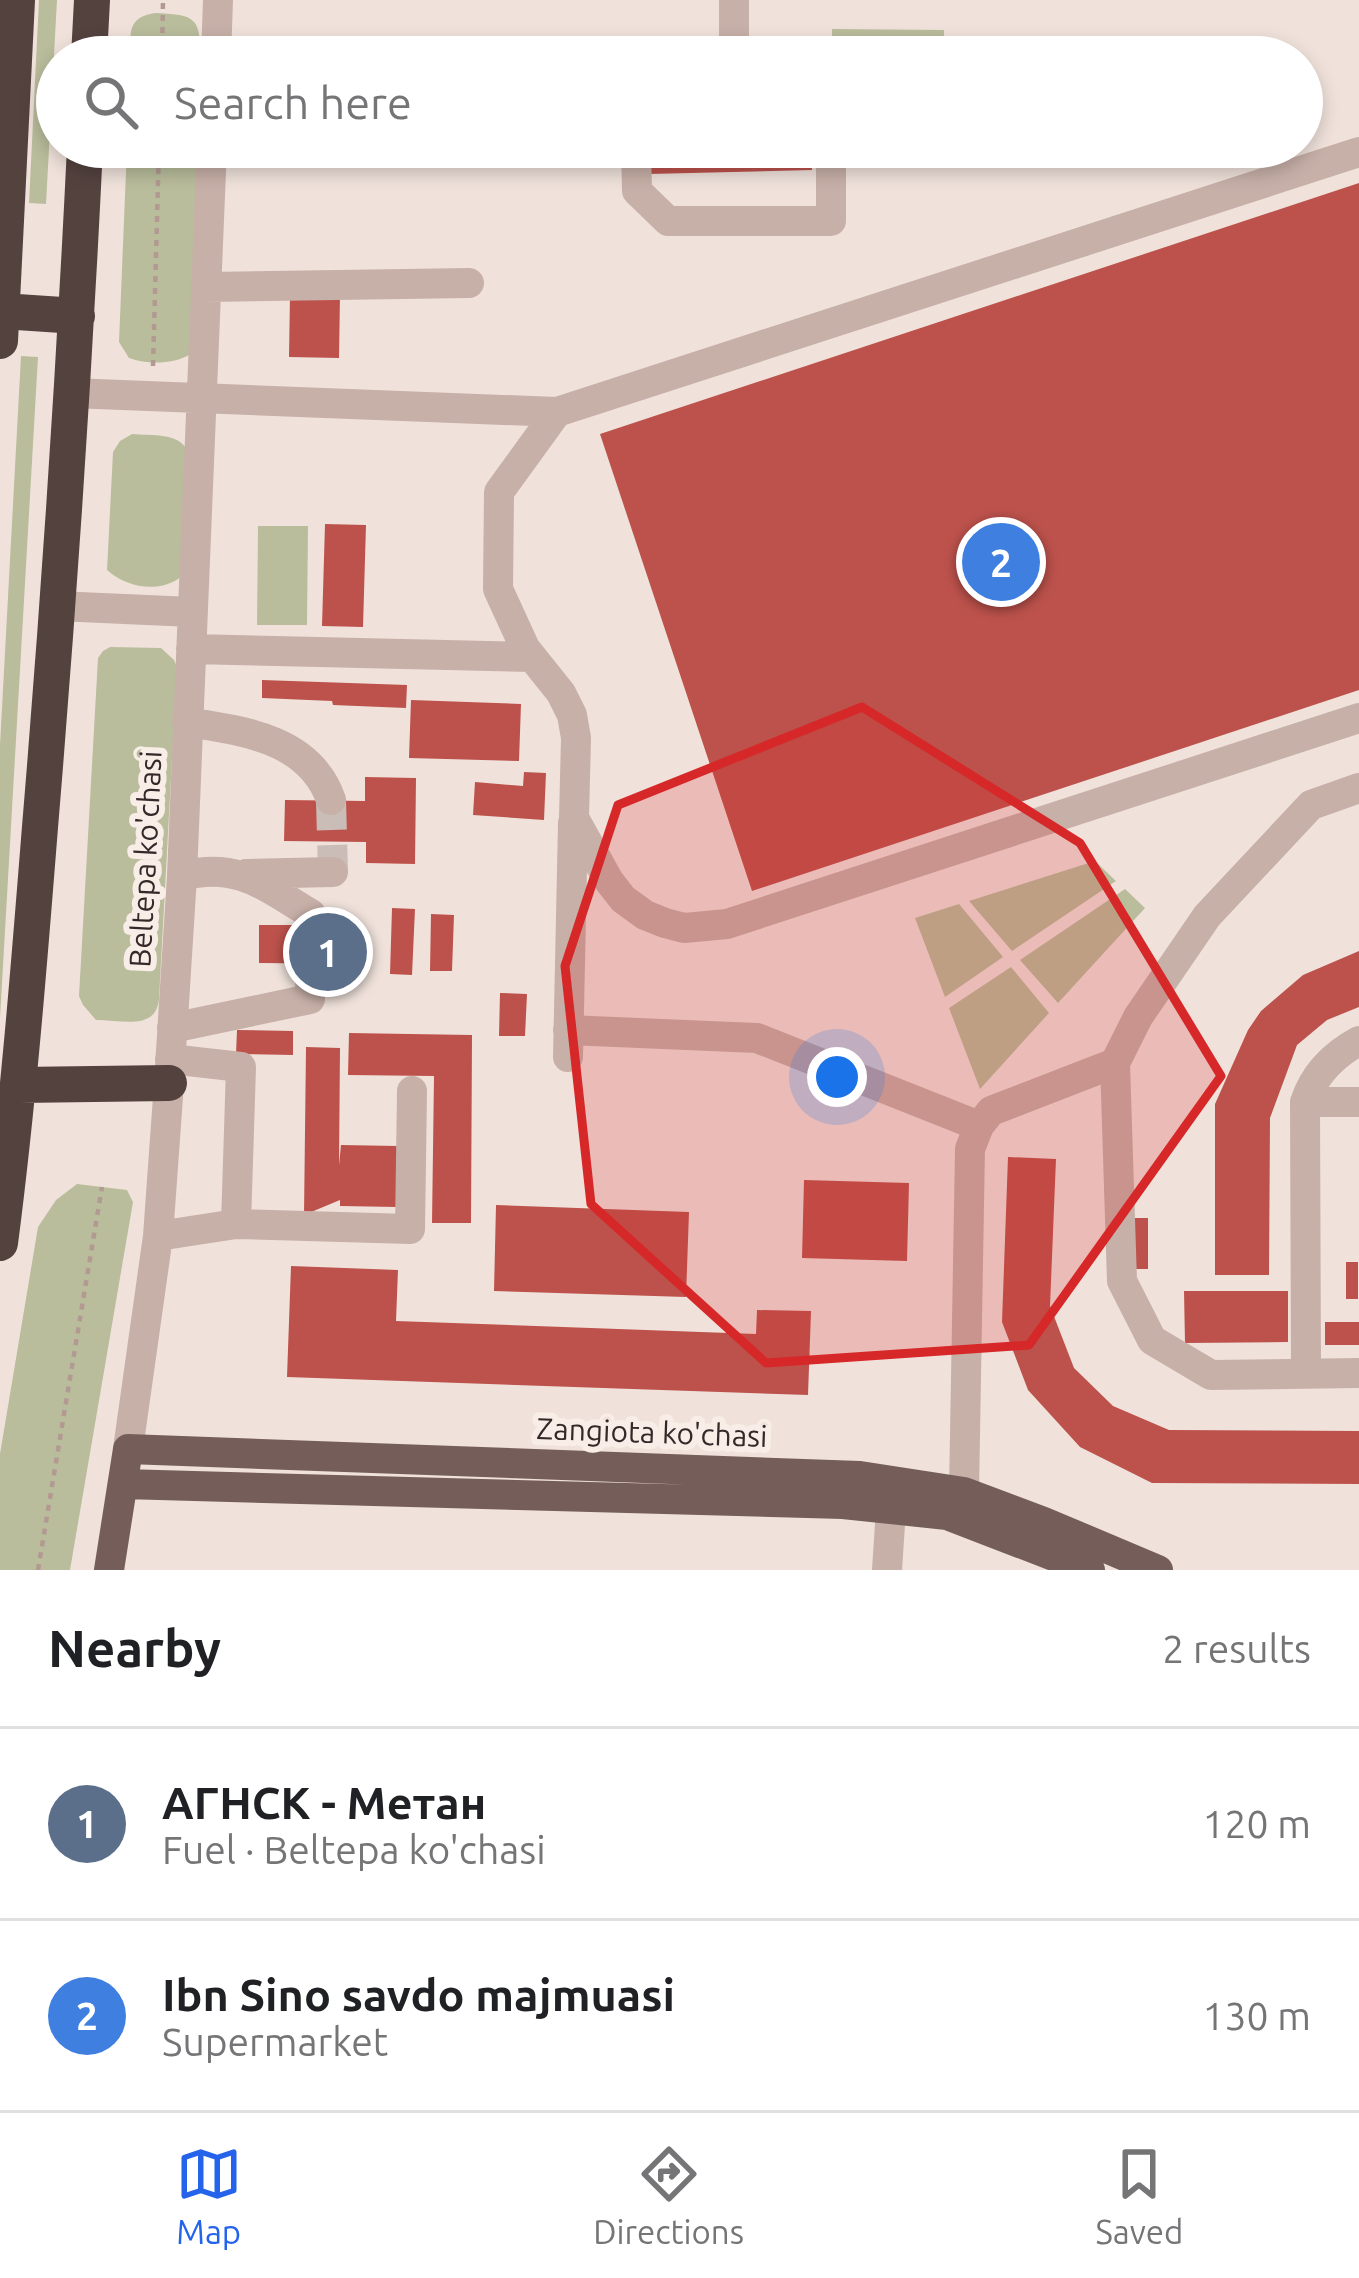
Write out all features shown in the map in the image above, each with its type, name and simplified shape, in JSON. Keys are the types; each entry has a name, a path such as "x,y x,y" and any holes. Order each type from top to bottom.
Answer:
{"highway":[{"path":"17,0 1,326 76,316"},
{"path":"90,36 92,0"},
{"path":"0,1243 19,1085 57,606 84,168"},
{"path":"19,1085 170,1071"}],"main road":[{"name":"Zangiota ko'chasi","path":"128,1448 860,1476 964,1492 1041,1547 1158,1570"},
{"name":"Beltepa ko'chasi","path":"110,1570 128,1448"},
{"name":"Zangiota ko'chasi","path":"123,1484 843,1504 947,1515 1041,1547 1090,1570"}],"street":[{"path":"217,36 218,0"},
{"path":"734,0 734,36"},
{"path":"1323,164 1359,152"},
{"name":"Beltepa ko'chasi","path":"128,1448 158,1236 170,1071 211,168"},
{"path":"636,168 637,191 668,221 831,221 831,168"},
{"path":"71,392 557,412 1310,168"},
{"path":"206,287 469,284"},
{"path":"557,412 499,492 497,589 532,657 561,693 577,738 568,1044 757,1038 979,1126"},
{"path":"57,606 192,612"},
{"path":"190,649 532,657"},
{"path":"574,818 609,881 645,915 684,928 727,924 1359,718"},
{"path":"187,722 285,745 324,778 331,800"},
{"path":"1359,788 1311,805 1207,916 1138,1016 1115,1064 1122,1281 1151,1340 1211,1375 1359,1373"},
{"path":"182,876 333,872"},
{"path":"246,874 311,914"},
{"path":"172,1028 310,1000"},
{"path":"1306,1373 1305,1102 1327,1065 1359,1041"},
{"path":"964,1492 970,1149 991,1111 1115,1064"},
{"path":"170,1071 241,1067 236,1224"},
{"path":"158,1236 236,1224 410,1229 412,1090"},
{"path":"1305,1102 1359,1102"},
{"path":"886,1570 891,1509"}],"path":[{"path":"163,36 164,0"},
{"path":"152,395 158,168"},
{"path":"38,1570 102,1187"}],"highlighted area":[{"path":"862,707 1080,843 1221,1076 1029,1345 766,1363 591,1204 565,966 618,805"}],"green space":[{"path":"39,0 57,0 55,36 37,36"},
{"path":"146,15 187,17 199,36 131,36 135,23"},
{"path":"832,29 944,30 944,36 832,36"},
{"path":"36,61 36,168 48,168 46,204 29,203"},
{"path":"126,168 197,168 189,355 152,362 129,358 119,342"},
{"path":"21,356 38,357 0,1018 0,745"},
{"path":"132,434 171,438 188,451 182,576 154,587 134,585 107,570 113,452"},
{"path":"258,526 308,526 307,625 257,625"},
{"path":"110,647 161,648 177,667 159,999 152,1016 136,1022 96,1020 79,996 98,658"},
{"path":"1095,861 1116,881 1012,951 969,901"},
{"path":"1125,889 1145,908 1058,1003 1020,960"},
{"path":"959,904 1003,957 945,997 915,918"},
{"path":"1011,967 1049,1013 980,1089 949,1008"},
{"path":"77,1184 127,1190 133,1202 70,1570 0,1570 0,1454 38,1227 56,1200"}],"building":[{"path":"649,168 812,170 649,174"},
{"path":"1359,183 1359,690 752,891 600,434"},
{"path":"290,295 340,295 339,358 289,357"},
{"path":"325,524 366,525 363,627 322,626"},
{"path":"262,680 407,685 406,708 262,698"},
{"path":"411,700 521,704 519,761 409,758"},
{"path":"524,772 546,773 544,820 473,815 475,782 523,786"},
{"path":"365,777 416,778 415,864 366,863 366,842 284,841 285,800 365,801"},
{"path":"392,908 415,909 412,975 390,974"},
{"path":"431,914 454,915 452,971 430,971"},
{"path":"259,925 360,925 360,964 259,963"},
{"path":"1359,951 1359,1007 1327,1020 1297,1045 1270,1118 1269,1275 1215,1275 1215,1104 1261,1011 1303,975"},
{"path":"500,993 527,994 525,1036 499,1036"},
{"path":"237,1030 293,1031 293,1055 236,1054"},
{"path":"349,1033 472,1035 471,1223 432,1223 434,1076 348,1075"},
{"path":"306,1047 340,1048 339,1165 341,1145 398,1146 397,1207 340,1206 340,1200 304,1215"},
{"path":"1008,1157 1056,1159 1050,1306 1074,1368 1113,1406 1169,1430 1359,1431 1359,1484 1152,1483 1080,1447 1028,1390 1002,1322"},
{"path":"804,1180 909,1183 907,1261 802,1258"},
{"path":"496,1205 689,1212 686,1297 494,1291"},
{"path":"1128,1218 1148,1218 1148,1269 1128,1269"},
{"path":"1346,1262 1358,1262 1358,1299 1346,1299"},
{"path":"291,1266 398,1270 396,1321 756,1334 757,1310 811,1311 808,1395 287,1377"},
{"path":"1184,1291 1288,1291 1288,1342 1185,1343"},
{"path":"1325,1322 1359,1322 1359,1345 1325,1345"}],"tunnel":[{"path":"331,800 333,872"},
{"path":"310,999 311,914"}],"place":[{"name":"Ibn Sino savdo majmuasi","path":"1001,562"},
{"name":"АГНСК - Метан","path":"328,952"}]}
